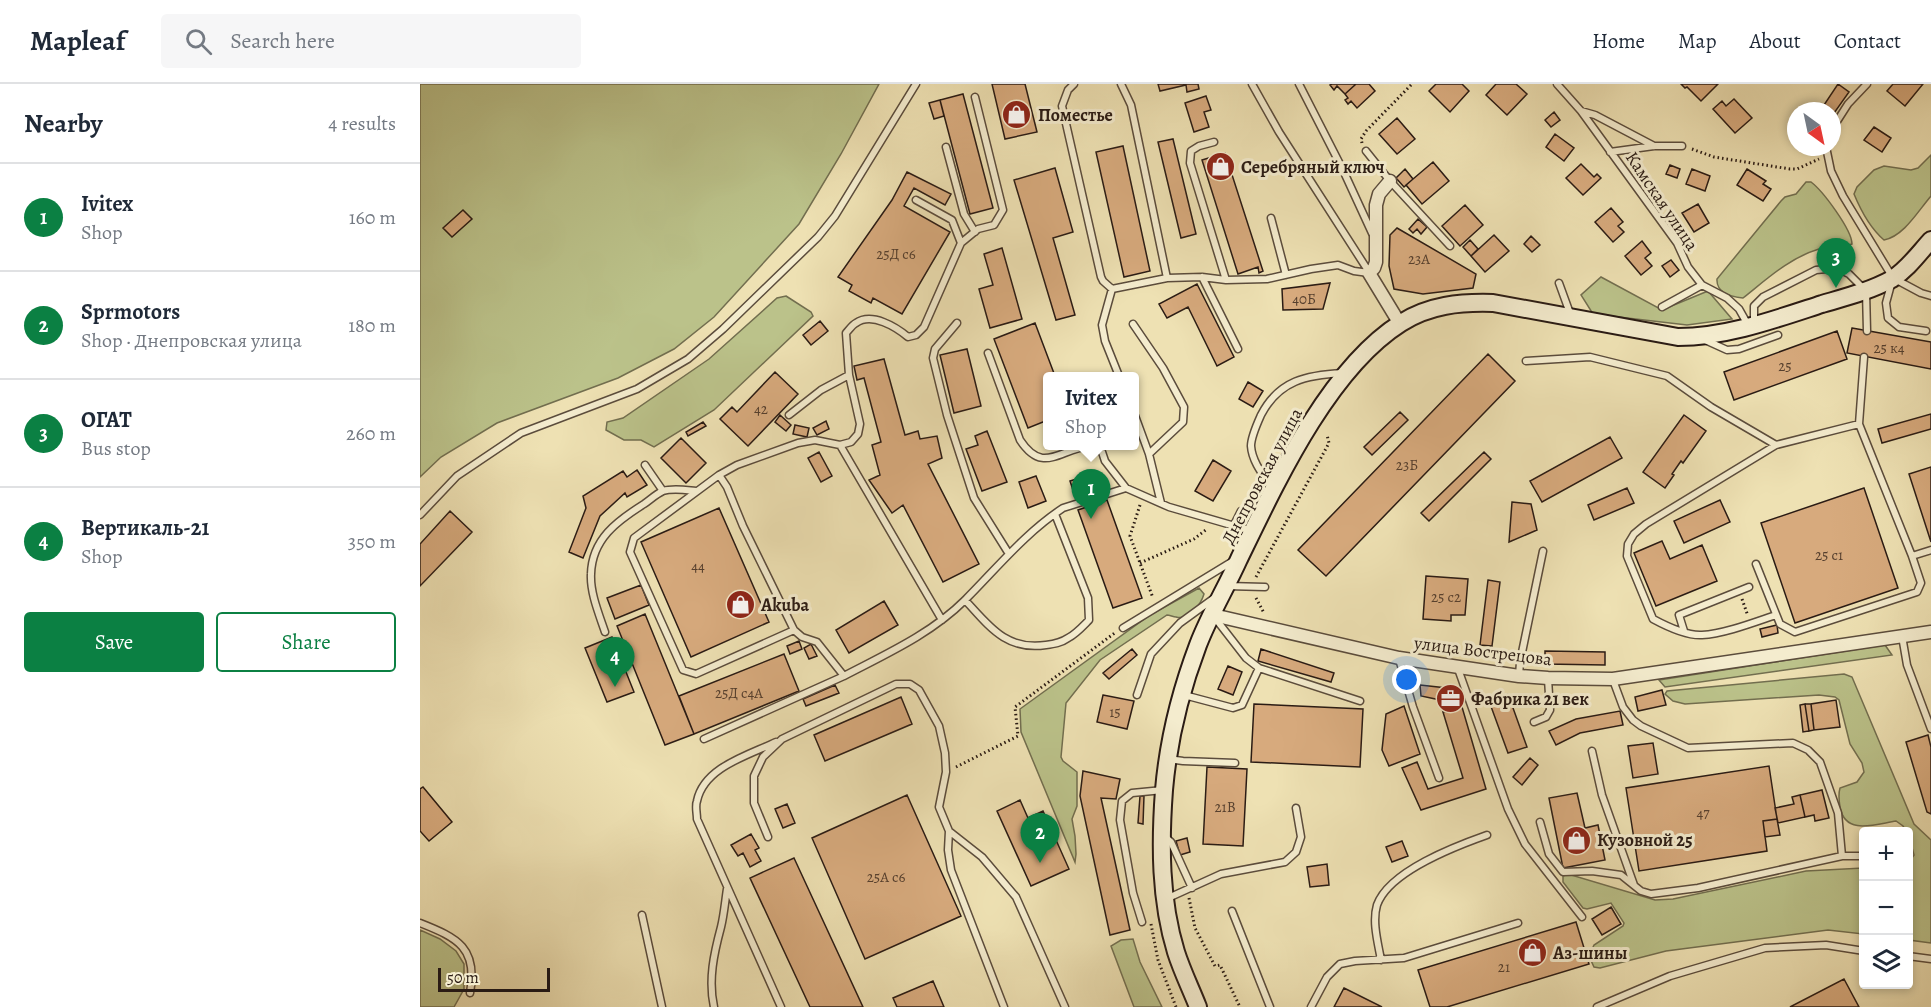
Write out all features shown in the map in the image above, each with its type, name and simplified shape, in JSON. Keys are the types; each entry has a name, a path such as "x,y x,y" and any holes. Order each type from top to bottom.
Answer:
{"main road":[{"name":"Днепровская улица","path":"1198,1007 1176,951 1165,900 1161,862 1164,790 1168,759 1183,695 1198,645 1253,531 1308,427 1347,373 1365,353 1400,324 1416,315 1464,303 1493,303 1678,337 1699,337 1751,325 1866,291 1893,278 1911,263 1931,240"}],"street":[{"path":"1390,181 1380,194 1376,205 1376,262 1369,273 1400,324"},
{"name":"улица Вострецова","path":"1213,615 1399,658 1548,678 1613,679 1931,632"}],"lane":[{"path":"420,515 457,476 521,433 637,389 688,359 723,329 818,237 835,216 916,84"},
{"path":"1074,84 1068,90 1062,106 1101,277 1112,289"},
{"path":"1121,84 1131,105 1167,278"},
{"path":"1252,84 1279,132 1369,273"},
{"path":"1299,84 1377,242"},
{"name":"Камская улица","path":"1557,84 1581,111 1677,243 1688,267 1702,285 1727,298 1751,325"},
{"path":"1856,84 1861,90"},
{"path":"1841,115 1867,84"},
{"path":"794,630 696,674 683,670 630,552 634,538 696,491 737,465 798,443 815,440 840,445 851,442 858,434 861,423 849,375 846,333 856,323 867,319 881,321 908,337 916,335 924,327 961,243 978,229 994,225 1003,210 975,97"},
{"path":"1581,111 1595,115 1654,146"},
{"path":"1214,142 1191,151 1190,163 1226,280"},
{"path":"1610,152 1654,146 1682,146"},
{"path":"946,147 964,214 975,232"},
{"path":"1365,151 1450,246"},
{"path":"1828,156 1843,196 1893,278 1931,296"},
{"path":"916,200 952,220 961,243"},
{"path":"1270,218 1286,275"},
{"path":"1112,289 1167,278 1267,279 1311,268 1338,265 1354,272 1369,273"},
{"path":"1751,325 1755,306 1763,297 1816,270 1837,268 1849,274 1866,291 1867,331"},
{"path":"1202,277 1238,349"},
{"path":"1893,278 1886,303 1888,318 1899,327 1926,330"},
{"path":"1559,283 1571,316"},
{"path":"1662,307 1702,285"},
{"path":"1112,289 1102,325 1118,372"},
{"path":"1921,293 1931,289"},
{"path":"957,323 935,349 933,358 947,415 974,498 1009,554"},
{"path":"1133,324 1163,368 1184,407 1183,422 1149,454"},
{"path":"1699,337 1727,350 1739,349 1778,335"},
{"path":"988,353 1020,440 1027,451 1035,457 1044,459 1076,450"},
{"path":"1526,361 1590,357 1667,376 1711,407 1776,445"},
{"path":"1756,564 1780,624 1795,632 1917,592 1922,583 1859,424 1864,357"},
{"path":"1274,491 1256,465 1251,446 1264,409 1272,397 1292,382 1319,374 1347,373"},
{"path":"789,415 821,390 849,375"},
{"path":"1776,615 1701,635 1670,628 1653,619 1627,556 1628,544 1634,534 1646,524 1776,445 1859,424"},
{"path":"1139,427 1149,454 1161,503"},
{"path":"840,445 942,620"},
{"path":"1100,450 1126,488 1161,503 1253,531"},
{"path":"645,465 663,491"},
{"path":"719,475 727,487 743,526 794,630 802,638 817,642 844,676"},
{"path":"704,739 844,676 905,645 942,620 965,600 1039,525 1063,508 1126,488"},
{"path":"605,632 594,598 590,576 596,548 607,531 663,491 676,489 696,491"},
{"path":"1234,525 1241,511 1248,509 1263,512"},
{"path":"965,600 1004,638 1022,646 1056,644 1069,638 1089,620 1089,598 1055,514"},
{"path":"1912,556 1931,550"},
{"path":"1520,676 1520,662 1544,552"},
{"path":"1123,628 1241,556"},
{"path":"1137,695 1151,654 1180,623 1225,589 1265,587"},
{"path":"1684,631 1679,615 1749,587"},
{"path":"1213,615 1246,658 1259,668 1360,701"},
{"path":"1901,635 1907,665 1931,729"},
{"path":"1399,658 1413,707 1439,778"},
{"path":"1457,666 1518,832 1582,917"},
{"path":"1183,695 1233,708 1242,705 1259,668"},
{"path":"1534,722 1546,717 1550,710 1548,678"},
{"path":"1613,679 1623,707 1633,720 1688,748 1793,743 1808,750 1820,762 1838,813 1842,856"},
{"path":"781,1007 697,819 696,801 704,782 713,774 896,684 910,684 919,690 939,726 945,753 946,772 939,807 948,831 951,870 1004,1007"},
{"path":"768,837 754,802 754,776 763,757 782,739"},
{"path":"1592,751 1602,795 1634,885"},
{"path":"1168,759 1235,764"},
{"path":"1142,922 1133,893 1120,820 1122,801 1132,793 1164,790"},
{"path":"1165,900 1221,874 1285,862 1296,852 1301,837 1296,808"},
{"path":"1540,822 1549,854 1563,872 1592,870 1621,875 1641,891 1651,894 1698,888 1842,856 1859,856"},
{"path":"948,831 982,857 1016,897 1065,1007"},
{"path":"1162,834 1171,842 1190,889"},
{"path":"1381,960 1376,928 1377,906 1385,891 1412,869 1447,849 1487,835"},
{"path":"714,1007 711,981 713,959 727,889"},
{"path":"1232,911 1269,1007"},
{"path":"642,915 662,1007"},
{"path":"420,923 444,933 464,946 473,975 470,993"},
{"path":"1311,1007 1327,977 1340,964 1404,958 1518,923"},
{"path":"1597,1007 1670,976 1765,948 1826,945 1859,950"},
{"path":"1913,957 1931,959"}],"path":[{"path":"1365,151 1361,139 1366,131 1412,84"},
{"path":"1682,146 1714,157 1790,169 1797,169 1828,156"},
{"path":"1264,614 1255,597 1254,581 1329,443 1327,435"},
{"path":"1140,507 1130,536 1156,607"},
{"path":"1140,563 1194,539 1219,520"},
{"path":"1739,590 1751,623"},
{"path":"946,772 1018,736 1015,707 1123,628"},
{"path":"1190,889 1194,928 1215,966 1220,965 1240,1007"}],"green space":[{"path":"420,84 879,84 799,224 714,317 674,349 618,378 497,423 441,457 420,477"},
{"path":"1931,155 1931,196 1898,234 1884,240 1870,225 1860,207 1854,194 1857,187 1874,170 1884,166 1911,170 1918,168"},
{"path":"1806,182 1811,182 1829,202 1847,230 1852,244 1808,253 1779,270 1743,298 1722,291 1717,284 1717,279 1781,201 1785,197 1796,194"},
{"path":"1601,277 1662,310 1708,291 1732,319 1687,325 1593,314 1581,295"},
{"path":"786,296 811,312 813,316 714,410 654,447 641,440 624,440 606,430 607,422 623,418 709,359 777,298"},
{"path":"1199,588 1204,594 1194,611 1181,618 1167,615 1100,660 1066,703 1061,757 1077,772 1077,806 1072,819 1075,836 1075,862 1021,732 1020,709 1150,615"},
{"path":"1885,645 1892,655 1665,687 1659,680"},
{"path":"1844,674 1852,677 1914,824 1931,840 1931,943 1913,941 1913,827 1904,827 1896,821 1871,826 1855,825 1843,816 1839,800 1840,788 1857,782 1864,772 1862,763 1850,744 1839,700 1835,697 1819,695 1685,704 1673,701 1665,694 1667,691"},
{"path":"1859,868 1859,934 1828,930 1666,951 1600,968 1594,967 1589,956 1594,945 1623,926 1624,923 1611,903 1583,908 1563,882 1563,876 1568,874 1655,900 1673,899 1806,871"},
{"path":"420,930 440,939 456,951 464,964 464,989 454,1007 420,1007"},
{"path":"1133,939 1140,962 1162,1007 1134,1007 1111,946 1121,940"}],"building":[{"path":"992,84 1025,84 1037,132 1005,139"},
{"path":"1158,84 1198,84 1199,89 1187,92 1186,85 1160,91"},
{"path":"1356,84 1345,94 1337,86 1334,90 1330,85"},
{"path":"1356,84 1369,84 1375,91 1357,108 1351,101 1348,104 1345,100 1348,98 1345,94"},
{"path":"1436,84 1462,84 1469,91 1450,112 1429,91"},
{"path":"1496,84 1516,84 1527,94 1507,115 1486,95"},
{"path":"1681,84 1718,84 1701,101"},
{"path":"1838,84 1849,92 1841,103 1826,102"},
{"path":"1893,84 1923,84 1905,106 1887,91"},
{"path":"963,94 993,208 970,214 940,100"},
{"path":"1206,96 1211,110 1204,112 1209,127 1194,132 1185,103"},
{"path":"1734,99 1752,118 1735,133 1713,109 1722,101 1726,106"},
{"path":"940,100 944,116 934,119 929,103"},
{"path":"1554,112 1560,120 1551,127 1545,120"},
{"path":"1397,118 1415,139 1397,154 1379,134"},
{"path":"1874,127 1891,138 1882,152 1864,140"},
{"path":"1555,134 1574,148 1564,161 1546,147"},
{"path":"1173,139 1196,234 1181,238 1158,142"},
{"path":"1123,146 1150,271 1124,277 1096,152"},
{"path":"1225,153 1263,271 1259,273 1258,267 1238,274 1202,160"},
{"path":"1433,162 1449,181 1422,204 1406,185"},
{"path":"1581,164 1594,177 1597,174 1601,178 1583,195 1566,178"},
{"path":"1670,165 1680,169 1677,178 1666,174"},
{"path":"1055,168 1073,232 1053,238 1075,315 1056,320 1014,180"},
{"path":"1405,169 1413,179 1404,187 1396,178"},
{"path":"1692,169 1710,176 1705,191 1686,184"},
{"path":"1747,169 1766,181 1763,184 1771,189 1763,201 1737,185"},
{"path":"907,172 951,194 945,205 914,188 904,206 950,232 902,314 873,298 871,303 849,291 852,285 838,277 892,200"},
{"path":"1698,204 1709,223 1694,232 1682,213"},
{"path":"1465,205 1483,225 1460,246 1442,226"},
{"path":"1611,208 1623,222 1618,226 1624,232 1613,242 1595,222"},
{"path":"463,210 472,219 452,237 443,228"},
{"path":"1418,219 1427,227 1421,234 1417,229 1413,233 1409,229"},
{"path":"1397,228 1476,274 1473,288 1423,294 1394,289 1389,266 1390,235"},
{"path":"1494,235 1509,251 1485,272 1471,256"},
{"path":"1531,236 1540,245 1532,252 1524,244"},
{"path":"1470,240 1478,249 1471,256 1463,247"},
{"path":"1642,241 1651,253 1645,258 1652,266 1641,275 1625,256"},
{"path":"1002,248 1022,319 990,328 979,289 993,285 984,254"},
{"path":"1671,260 1679,270 1670,277 1662,266"},
{"path":"1330,283 1323,309 1283,310 1282,289"},
{"path":"1197,284 1234,357 1217,366 1188,307 1167,318 1159,304"},
{"path":"820,321 828,331 811,345 803,335"},
{"path":"1035,323 1053,372 1043,372 1043,422 1028,428 994,339"},
{"path":"1852,328 1931,342 1931,369 1847,353"},
{"path":"1837,331 1847,359 1734,400 1724,372"},
{"path":"967,349 981,406 954,413 940,355"},
{"path":"1488,354 1515,381 1326,576 1298,550"},
{"path":"884,359 905,435 918,431 920,439 937,436 942,458 928,464 979,564 943,582 903,505 892,513 869,480 880,475 872,445 881,442 864,378 857,380 854,366"},
{"path":"775,372 798,394 748,446 720,419 732,407 737,412"},
{"path":"1248,382 1263,391 1253,407 1239,399"},
{"path":"1400,412 1408,420 1372,455 1364,447"},
{"path":"1931,414 1931,429 1882,443 1878,429"},
{"path":"780,415 791,425 786,431 775,422"},
{"path":"1684,415 1706,431 1683,463 1681,461 1665,488 1643,472"},
{"path":"826,421 829,429 817,435 813,428"},
{"path":"703,422 706,426 688,436 686,432"},
{"path":"795,425 809,428 807,437 793,434"},
{"path":"987,431 1007,482 982,491 966,449 978,445 975,436"},
{"path":"1610,437 1622,458 1542,502 1530,481"},
{"path":"681,438 706,463 686,483 661,458"},
{"path":"819,452 832,476 821,482 808,458"},
{"path":"1484,452 1491,459 1429,521 1421,513"},
{"path":"1213,460 1231,471 1213,501 1195,491"},
{"path":"1931,467 1931,542 1909,474"},
{"path":"637,470 647,485 627,497 625,493 600,516 583,558 569,552 586,508 583,496 623,471 627,477"},
{"path":"1096,473 1102,491 1076,499 1070,481"},
{"path":"1036,476 1046,501 1028,508 1019,482"},
{"path":"1627,488 1634,503 1594,520 1588,505"},
{"path":"1864,488 1898,588 1795,623 1761,523"},
{"path":"1107,500 1142,598 1113,608 1078,510"},
{"path":"1720,500 1730,522 1684,543 1674,521"},
{"path":"1512,502 1531,504 1537,530 1509,542"},
{"path":"719,508 769,622 691,657 641,542"},
{"path":"450,511 472,532 420,586 420,544"},
{"path":"1662,541 1670,559 1702,545 1717,581 1656,606 1634,553"},
{"path":"1426,576 1468,579 1465,615 1451,615 1451,621 1423,619"},
{"path":"1488,580 1500,582 1492,646 1480,645"},
{"path":"641,585 649,605 615,619 607,598"},
{"path":"884,601 898,625 849,653 836,630"},
{"path":"645,614 694,734 665,745 617,626"},
{"path":"1777,625 1778,633 1762,637 1760,629"},
{"path":"612,637 634,692 607,702 585,648"},
{"path":"799,641 802,649 790,654 787,646"},
{"path":"811,644 817,656 809,659 804,648"},
{"path":"1132,649 1137,655 1109,679 1103,673"},
{"path":"1261,649 1334,673 1331,682 1258,661"},
{"path":"1545,651 1605,652 1605,665 1545,664"},
{"path":"784,654 799,691 694,734 679,696"},
{"path":"1228,666 1242,672 1233,695 1218,689"},
{"path":"835,685 839,693 806,706 803,699"},
{"path":"1420,685 1456,689 1462,707 1443,712 1440,700 1421,696"},
{"path":"1662,690 1666,705 1638,711 1635,697"},
{"path":"1508,694 1527,747 1508,753 1489,701"},
{"path":"1103,695 1134,701 1127,729 1097,722"},
{"path":"901,697 912,724 825,761 814,735"},
{"path":"1836,700 1840,727 1814,730 1811,704"},
{"path":"1254,704 1363,709 1360,767 1251,762"},
{"path":"1805,704 1809,731 1803,732 1800,705"},
{"path":"1805,704 1811,704 1814,730 1809,731"},
{"path":"1404,706 1420,754 1389,766 1382,750 1386,714"},
{"path":"1462,707 1486,789 1421,810 1402,768 1417,762 1428,789 1463,778 1443,712"},
{"path":"1620,711 1623,725 1580,733 1556,745 1549,731 1576,719"},
{"path":"1928,735 1931,747 1931,814 1927,812 1906,742"},
{"path":"1653,743 1658,774 1633,778 1628,746"},
{"path":"1530,758 1538,765 1522,785 1513,777"},
{"path":"1769,766 1777,819 1763,821 1767,851 1639,871 1626,788"},
{"path":"1207,767 1247,769 1243,846 1203,844"},
{"path":"1083,771 1120,779 1116,799 1101,798 1130,930 1110,935 1080,796"},
{"path":"423,787 452,822 429,841 420,831 420,789"},
{"path":"1822,790 1829,818 1815,821 1814,815 1805,817 1800,795"},
{"path":"1577,793 1585,828 1598,825 1605,860 1563,868 1549,798"},
{"path":"907,795 961,916 865,959 812,838"},
{"path":"1800,795 1805,817 1778,823 1775,808 1794,804 1792,797"},
{"path":"1140,796 1144,796 1143,824 1138,823"},
{"path":"1020,800 1028,818 1043,811 1069,869 1031,886 997,811"},
{"path":"787,804 795,823 783,828 775,809"},
{"path":"1777,819 1780,835 1765,837 1763,821"},
{"path":"751,834 759,848 755,850 761,861 750,867 743,853 738,856 731,845"},
{"path":"1187,838 1190,852 1180,855 1176,841"},
{"path":"1402,841 1408,856 1392,862 1386,847"},
{"path":"794,858 863,1007 810,1007 750,878"},
{"path":"1327,864 1329,885 1310,887 1307,867"},
{"path":"1611,907 1621,924 1602,935 1592,919"},
{"path":"1576,922 1589,964 1447,1007 1430,1007 1418,970"},
{"path":"1844,979 1859,1007 1790,1007"},
{"path":"933,981 944,1007 897,1007 893,998"},
{"path":"1344,988 1382,1007 1334,1007"}],"place":[{"name":"Поместье","path":"1017,115"},
{"name":"Серебряный ключ","path":"1220,167"},
{"name":"ОГАТ","path":"1836,288"},
{"name":"Ivitex","path":"1091,519"},
{"name":"Akuba","path":"740,605"},
{"name":"Вертикаль-21","path":"615,687"},
{"name":"Фабрика 21 век","path":"1450,699"},
{"name":"Кузовной 25","path":"1576,840"},
{"name":"Sprmotors","path":"1040,863"},
{"name":"Аз-шины","path":"1532,953"}]}
